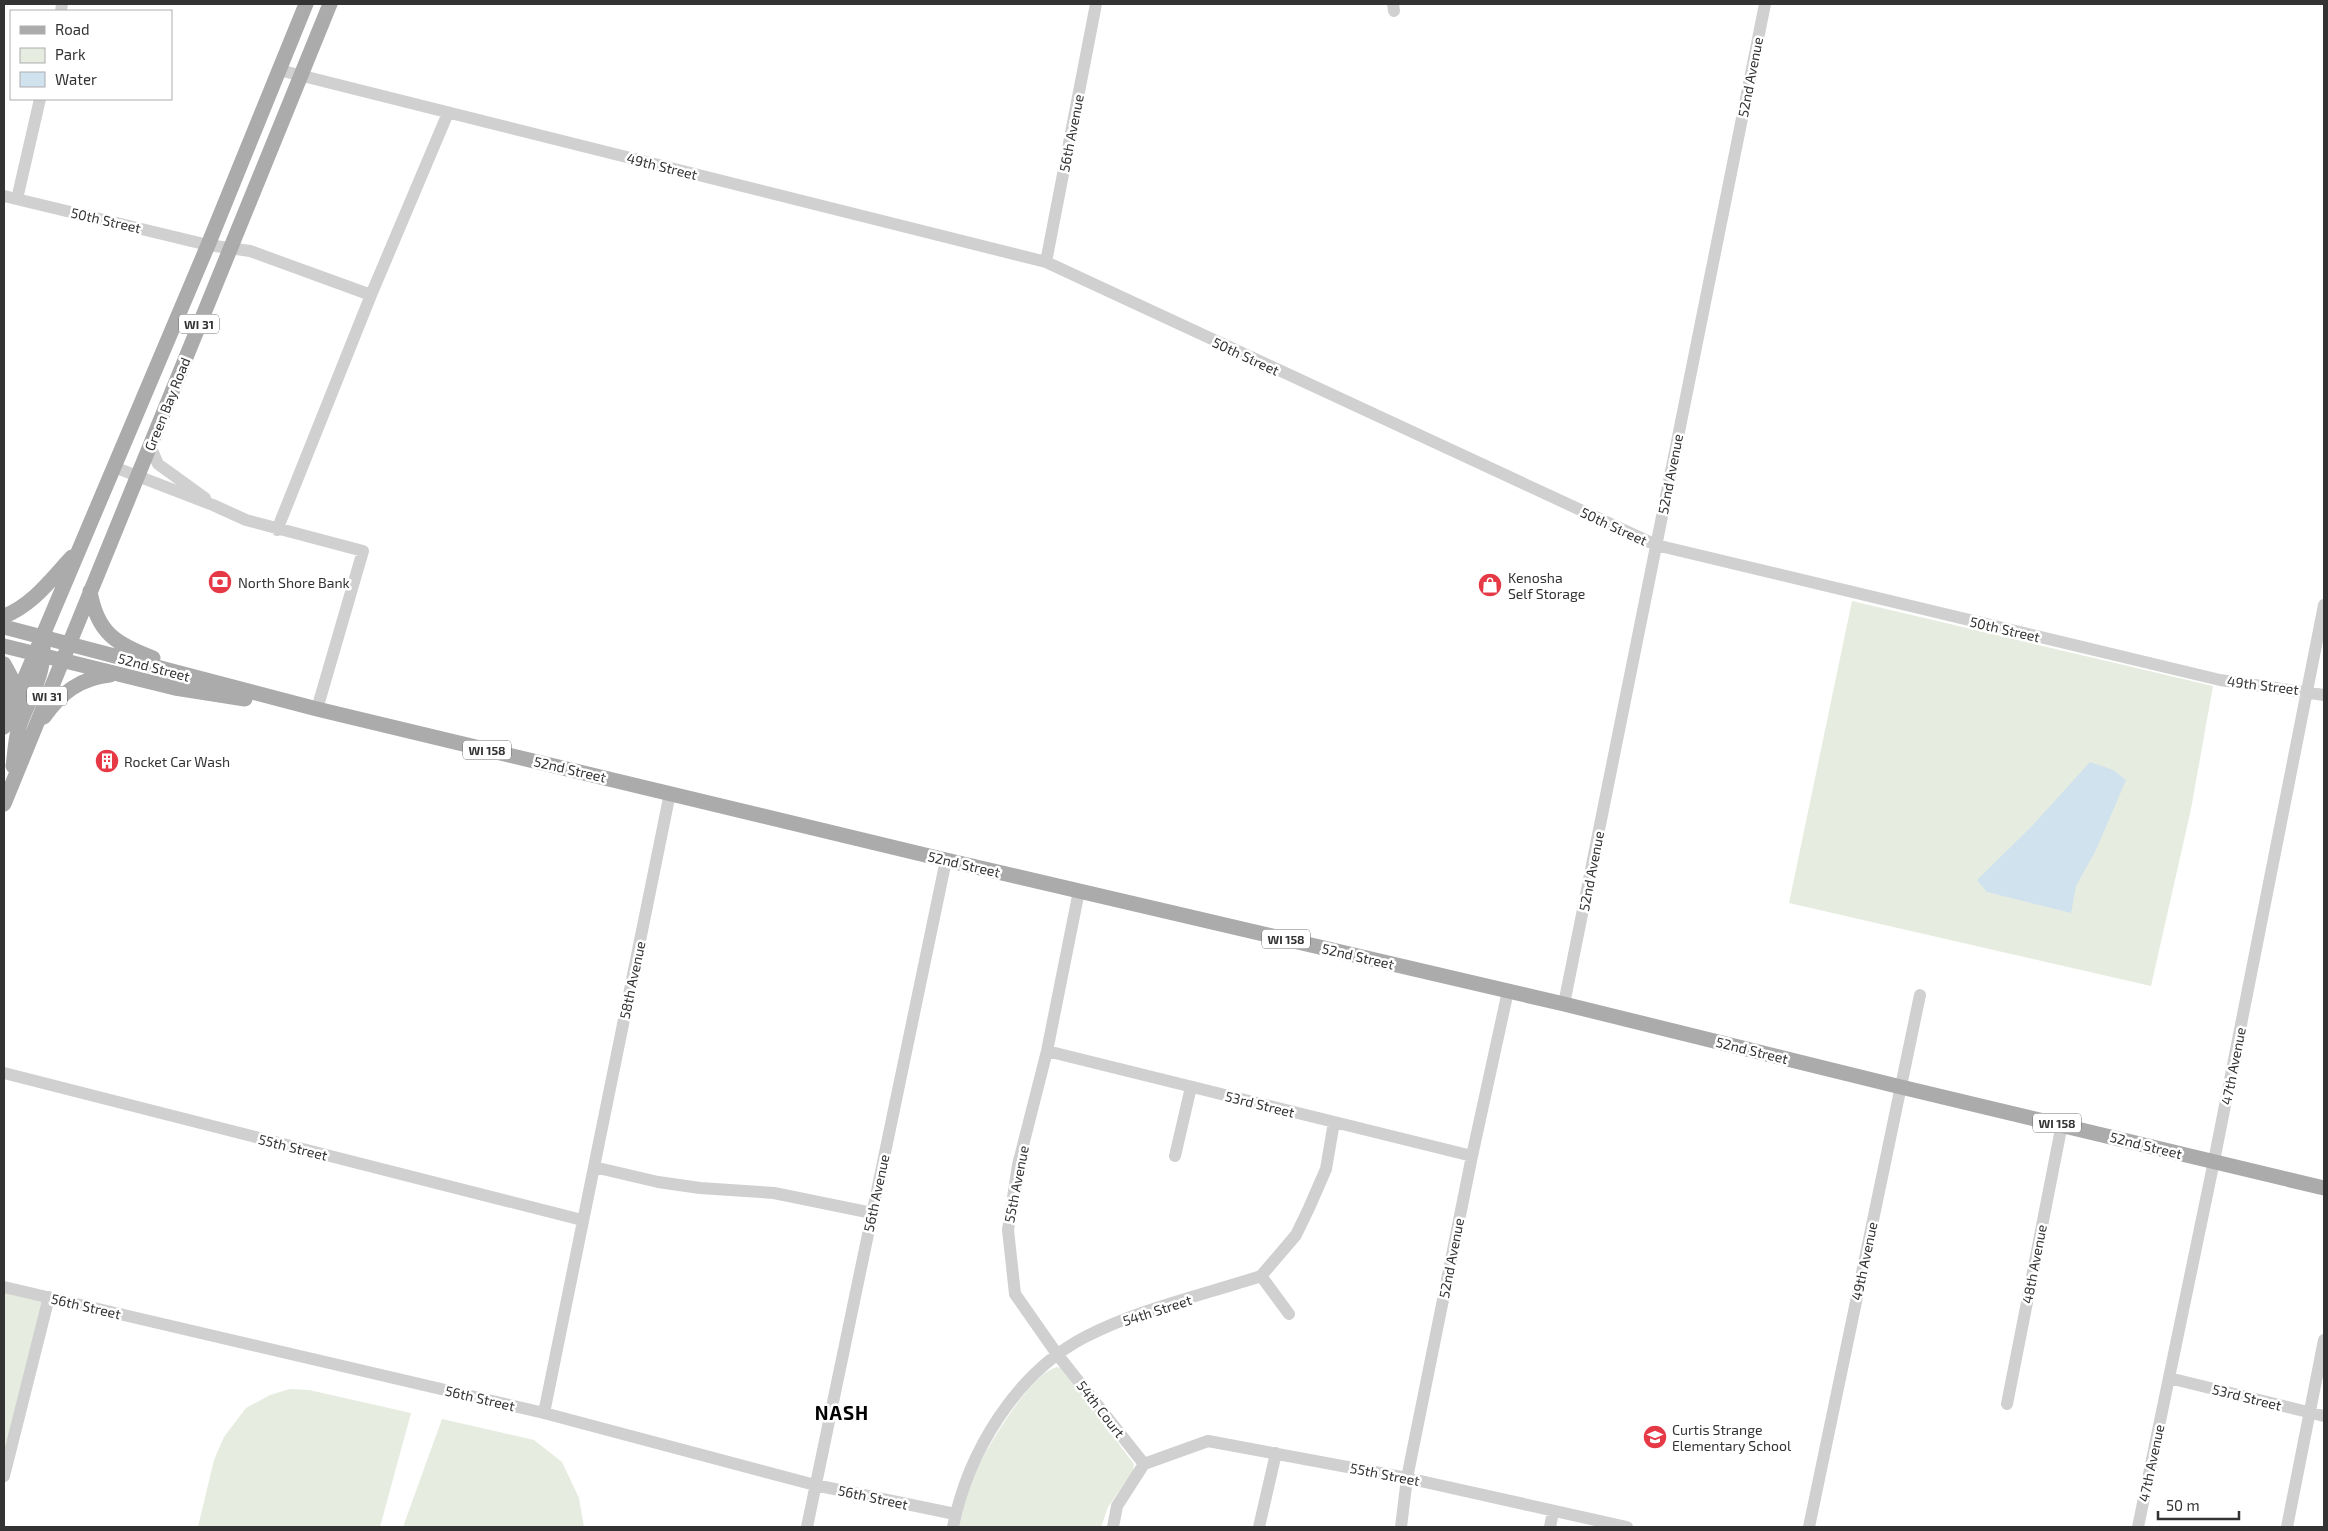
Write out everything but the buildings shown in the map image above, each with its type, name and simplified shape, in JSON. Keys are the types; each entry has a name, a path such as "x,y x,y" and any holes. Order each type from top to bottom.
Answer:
{"main road":[{"name":"Green Bay Road","path":"41,638 208,245 306,4"},
{"name":"Green Bay Road","path":"4,804 61,660 330,4"},
{"path":"4,616 14,612 31,600 81,546"},
{"path":"90,591 93,606 101,623 123,646 213,682"},
{"name":"52nd Street","path":"4,627 311,708 946,860 1564,1004 1900,1087 2062,1124 2324,1188"},
{"path":"11,785 18,729 40,674 41,638"},
{"name":"52nd Street","path":"4,646 202,693 311,708"},
{"name":"WI 31","path":"4,727 11,709 40,655"},
{"path":"4,664 10,677 11,709"},
{"path":"32,732 58,699 71,688 91,678 117,674"}],"street":[{"name":"56th Avenue","path":"1046,262 1096,4"},
{"name":"52nd Avenue","path":"1564,1004 1765,4"},
{"name":"49th Street","path":"279,70 1046,262"},
{"path":"17,199 40,100"},
{"path":"277,530 371,295 448,113"},
{"name":"50th Street","path":"4,196 208,245 230,246 250,251 371,295"},
{"name":"50th Street","path":"1046,262 1656,545 2220,680"},
{"path":"150,446 153,457 164,469 185,482 212,504"},
{"path":"114,467 277,530 363,551 311,708"},
{"name":"47th Avenue","path":"2138,1527 2214,1161 2324,605"},
{"name":"49th Street","path":"2220,680 2306,691"},
{"path":"2306,691 2324,695"},
{"name":"58th Avenue","path":"544,1413 670,793"},
{"name":"56th Avenue","path":"807,1527 946,860"},
{"name":"55th Avenue","path":"1057,1354 1016,1294 1008,1230 1018,1165 1047,1051 1079,891"},
{"name":"52nd Avenue","path":"1401,1527 1407,1478 1472,1156 1508,991"},
{"name":"49th Avenue","path":"1809,1527 1920,995"},
{"name":"53rd Street","path":"1047,1051 1472,1156"},
{"name":"55th Street","path":"4,1073 582,1220"},
{"path":"1175,1156 1191,1087"},
{"path":"1290,1314 1261,1276 1296,1235 1326,1169 1334,1122"},
{"name":"48th Avenue","path":"2007,1404 2062,1124"},
{"path":"594,1167 658,1182 700,1188 774,1192 872,1213"},
{"name":"54th Street","path":"1057,1354 1085,1337 1134,1316 1261,1276"},
{"name":"56th Street","path":"4,1287 544,1413 815,1485 955,1514"},
{"path":"4,1476 48,1297"},
{"path":"2286,1527 2324,1340"},
{"path":"953,1527 955,1514 969,1473 1000,1416 1026,1384 1057,1354"},
{"name":"54th Court","path":"1057,1354 1144,1464"},
{"name":"53rd Street","path":"2169,1378 2324,1416"},
{"name":"55th Street","path":"1144,1464 1208,1441 1276,1452 1407,1478 1627,1527"},
{"path":"1259,1527 1276,1452"},
{"path":"1113,1527 1118,1506 1144,1464"},
{"path":"1550,1527 1553,1512"}],"green space":[{"path":"1852,601 2213,686 2191,809 2151,986 1789,903"},
{"path":"4,1289 49,1297 4,1476"},
{"path":"1057,1367 1061,1368 1134,1464 1133,1471 1108,1507 1101,1527 959,1527 971,1482 995,1436 1034,1384 1046,1373"},
{"path":"290,1389 309,1390 411,1413 380,1527 198,1527 214,1460 224,1437 246,1408 270,1395"},
{"path":"442,1419 534,1440 562,1462 579,1498 584,1527 403,1527"}],"water":[{"path":"2090,762 2113,770 2126,780 2096,850 2076,886 2071,913 1987,892 1977,880 2032,826"}],"place":[{"name":"North Shore Bank","path":"220,582"},
{"name":"Kenosha Self Storage","path":"1490,585"},
{"name":"Rocket Car Wash","path":"107,761"},
{"name":"Curtis Strange Elementary School","path":"1655,1437"}],"district":[{"name":"NASH","path":"842,1412"}]}
